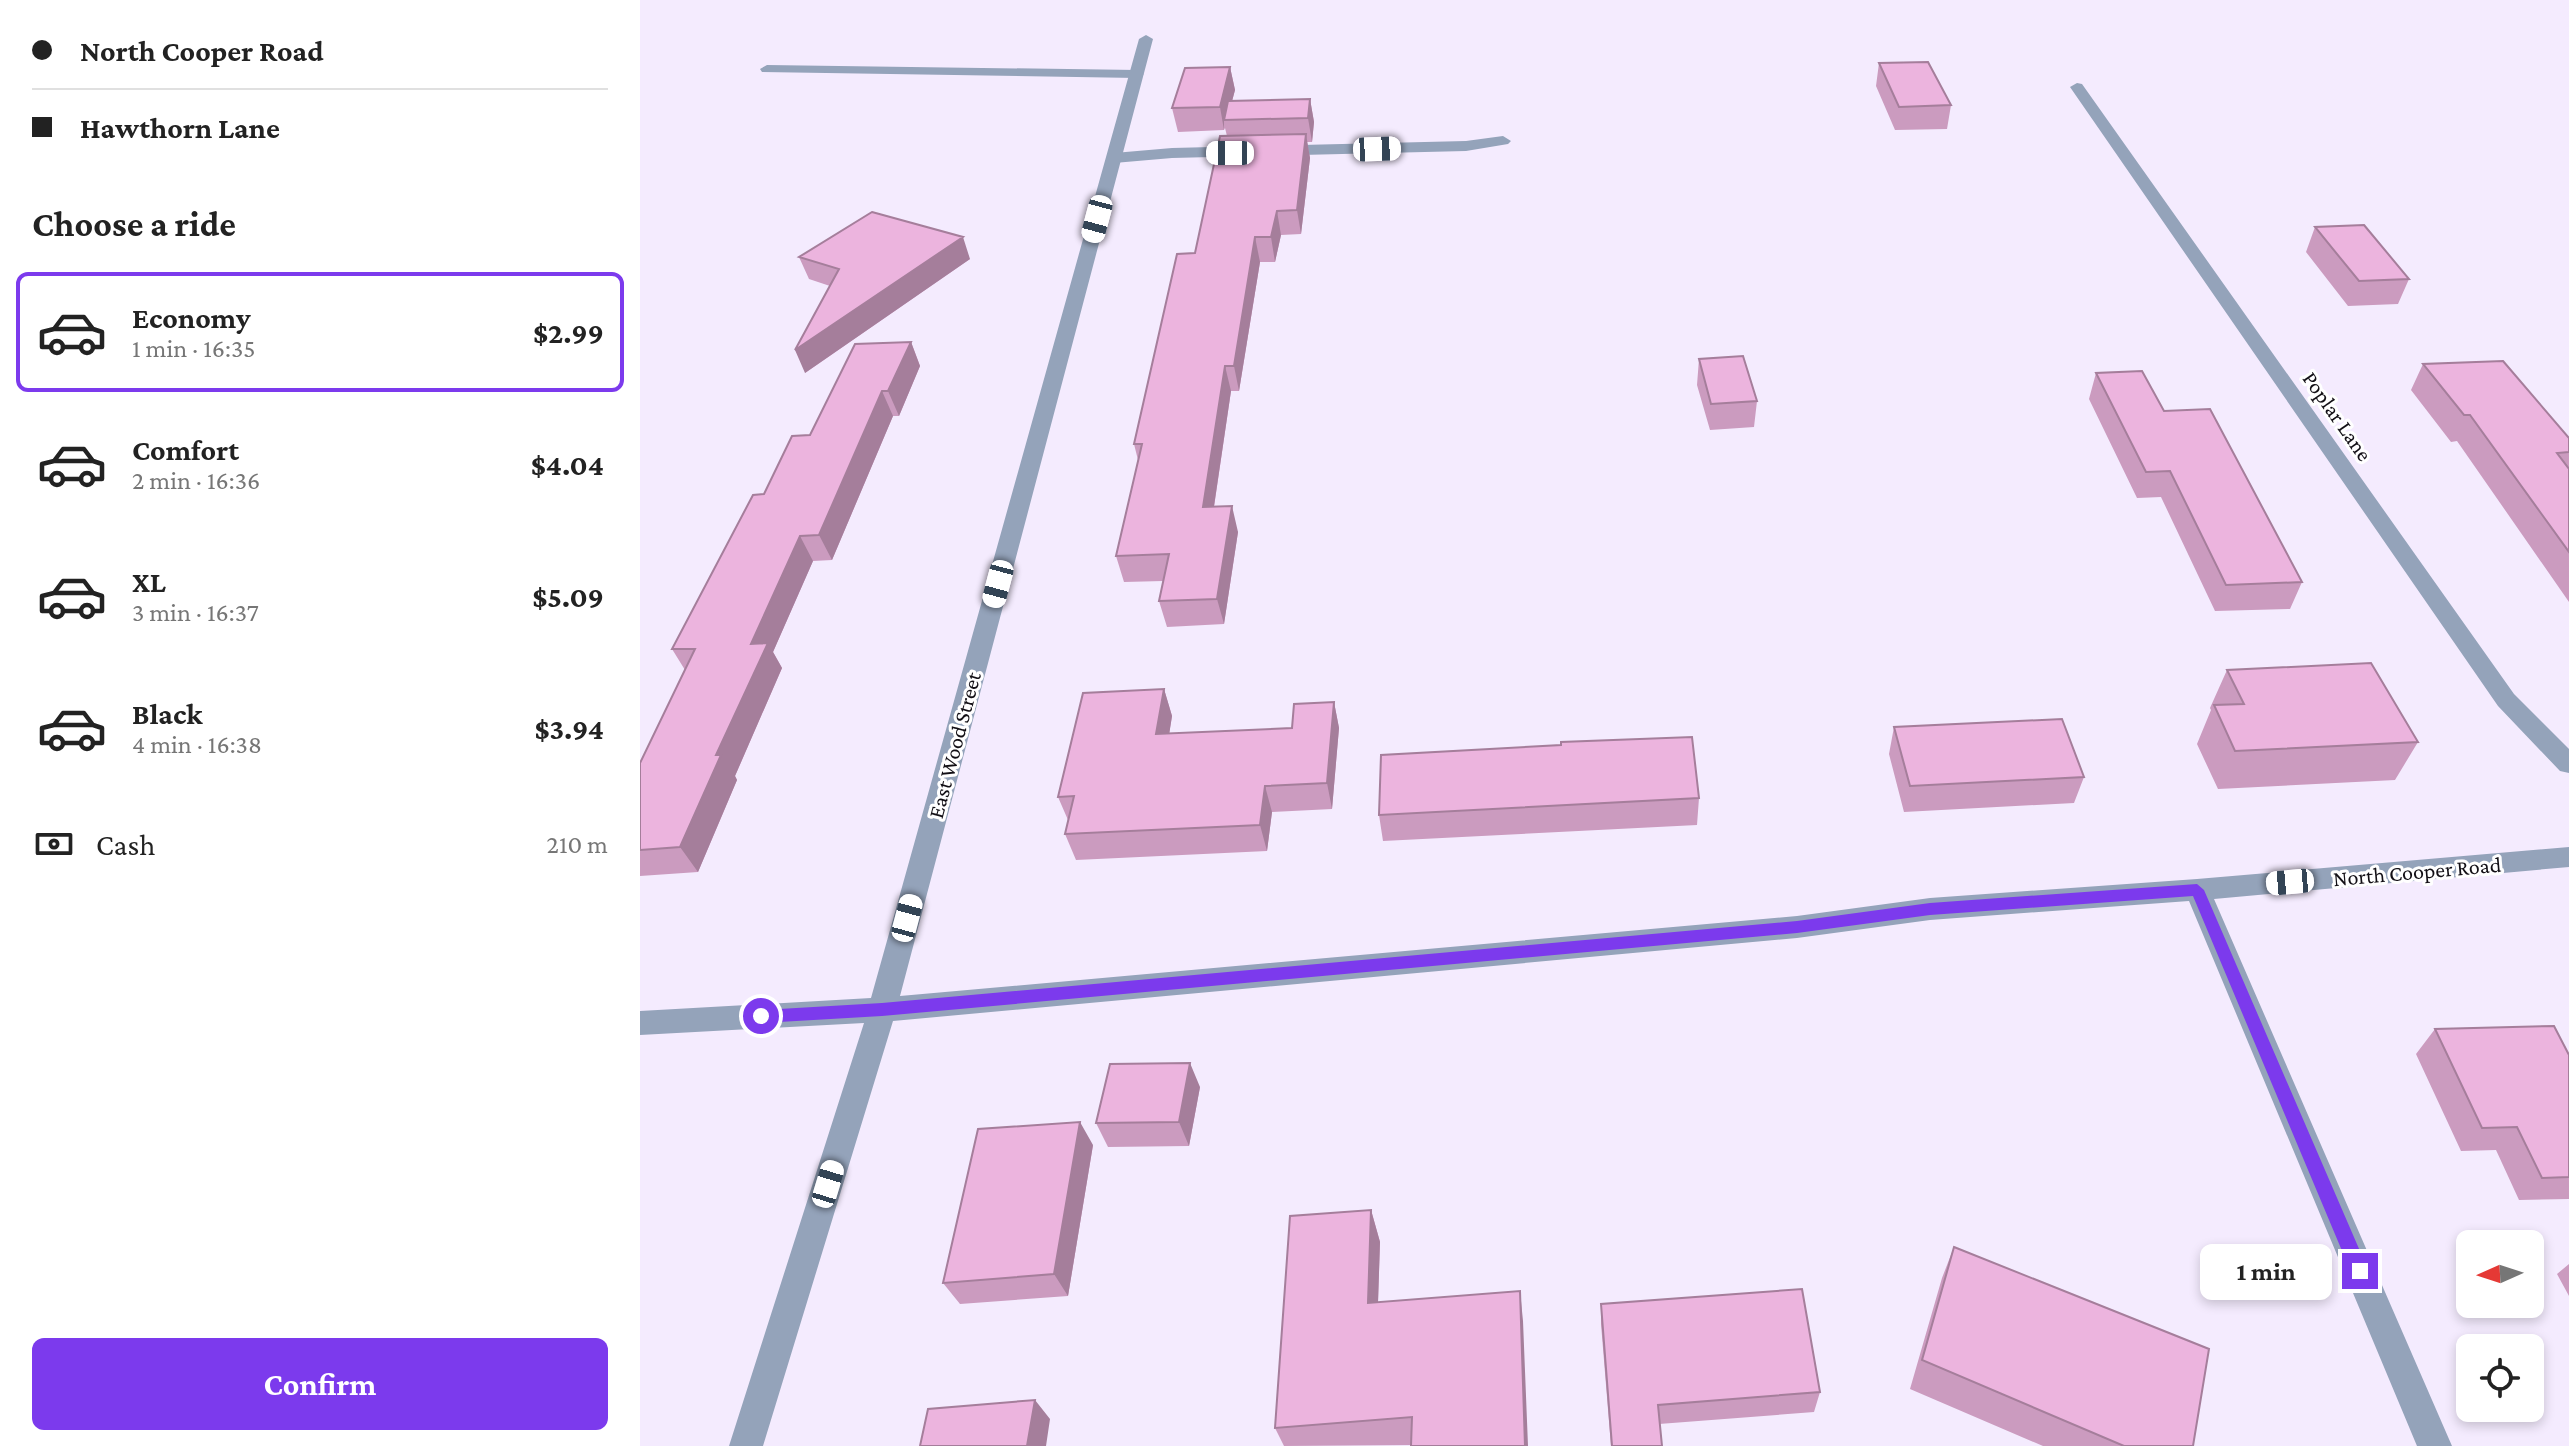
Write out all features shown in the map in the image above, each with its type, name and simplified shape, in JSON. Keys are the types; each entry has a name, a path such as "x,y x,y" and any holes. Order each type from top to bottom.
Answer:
{"street":[{"name":"East Wood Street","path":"746,1446 882,1010 1146,39"},
{"path":"767,69 1137,74"},
{"name":"Poplar Lane","path":"2077,87 2506,700 2569,764"},
{"path":"1114,158 1172,153 1466,146 1503,141"},
{"name":"North Cooper Road","path":"640,1023 882,1010 1797,927 1930,909 2197,890 2569,857"},
{"path":"2197,890 2435,1446"}],"building":[{"path":"1928,62 1951,105 1899,107 1879,63"},
{"path":"1230,67 1220,107 1172,108 1185,68"},
{"path":"1310,99 1308,118 1224,120 1228,101"},
{"path":"1306,134 1297,210 1277,211 1271,237 1255,237 1234,366 1225,366 1203,507 1232,506 1217,599 1159,601 1169,554 1116,556 1142,444 1134,444 1177,254 1195,253 1220,136"},
{"path":"872,212 963,237 795,350 839,269 799,257"},
{"path":"2364,225 2409,279 2359,281 2315,227"},
{"path":"911,342 888,391 882,391 819,535 800,536 751,644 768,643 716,755 721,755 680,847 640,850 640,763 695,649 672,649 753,495 764,494 792,436 810,435 855,344"},
{"path":"1743,356 1757,401 1711,404 1699,359"},
{"path":"2503,361 2569,438 2569,452 2557,453 2569,469 2569,552 2470,415 2464,415 2423,364"},
{"path":"2142,371 2164,411 2210,409 2302,582 2226,585 2170,471 2146,472 2096,373"},
{"path":"2371,663 2418,742 2235,751 2214,705 2244,704 2227,670"},
{"path":"1164,689 1156,734 1292,728 1294,704 1334,702 1327,783 1265,786 1260,825 1065,834 1074,796 1058,797 1083,693"},
{"path":"2062,719 2084,777 1910,786 1894,727"},
{"path":"1692,737 1699,798 1379,815 1381,755 1561,745 1561,742"},
{"path":"2554,1026 2569,1055 2569,1177 2542,1178 2517,1127 2482,1128 2435,1029"},
{"path":"1190,1063 1179,1122 1096,1123 1110,1064"},
{"path":"1080,1122 1054,1274 943,1283 978,1129"},
{"path":"1371,1210 1368,1303 1520,1291 1525,1446 1411,1446 1412,1417 1275,1428 1290,1216"},
{"path":"1954,1247 2209,1349 2193,1446 2124,1446 1922,1360"},
{"path":"1802,1289 1820,1392 1658,1405 1662,1446 1612,1446 1601,1304"},
{"path":"1035,1400 1027,1446 920,1446 928,1409"}],"route":[{"path":"761,1016 882,1010 1797,927 1930,909 2197,890 2360,1271"}]}
